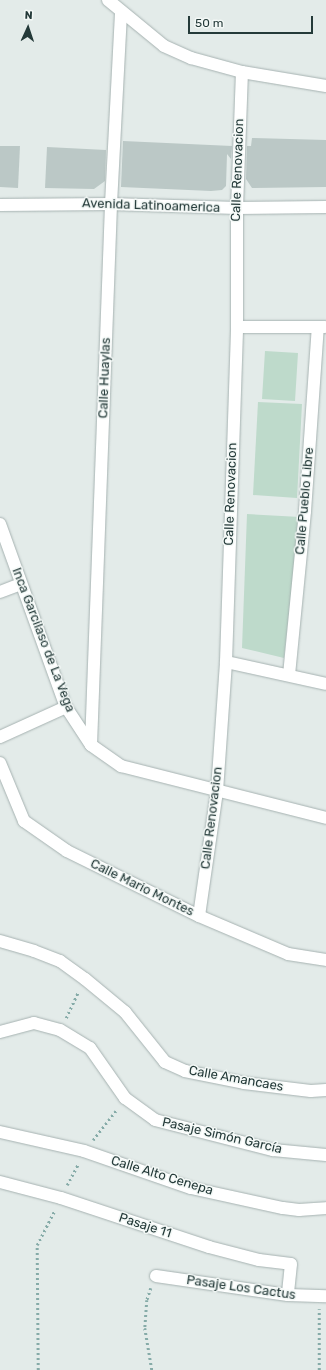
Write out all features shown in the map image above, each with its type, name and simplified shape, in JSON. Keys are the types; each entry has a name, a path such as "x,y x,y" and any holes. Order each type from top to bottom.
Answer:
{"street":[{"path":"108,0 164,46 198,60 242,72 326,86"},
{"name":"Calle Huaylas","path":"91,746 111,204 121,11"},
{"name":"Calle Renovacion","path":"199,916 217,791 226,662 237,327 237,208 242,72"},
{"name":"Avenida Latinoamerica","path":"0,205 111,204 237,208 326,208"},
{"path":"237,327 322,327"},
{"name":"Calle Pueblo Libre","path":"289,675 322,327"},
{"name":"Inca Garcilaso de La Vega","path":"0,524 66,707 91,746 122,766 326,818"},
{"path":"0,592 21,584"},
{"path":"226,662 326,684"},
{"path":"0,738 66,707"},
{"name":"Calle Mario Montes","path":"0,763 24,821 67,851 199,916 288,954 326,960"},
{"name":"Calle Amancaes","path":"0,941 34,951 60,961 85,979 125,1012 165,1062 185,1071 244,1083 311,1091 326,1090"},
{"name":"Pasaje Simón García","path":"0,1032 34,1023 60,1030 90,1048 125,1098 155,1120 187,1130 273,1150 326,1155"},
{"name":"Calle Alto Cenepa","path":"0,1132 84,1151 191,1188 283,1208 299,1210 326,1208"},
{"name":"Pasaje 11","path":"0,1182 61,1198 209,1247 259,1260 291,1264 288,1295"},
{"name":"Pasaje Los Cactus","path":"156,1276 288,1295 323,1297"}],"path":[{"path":"60,1030 85,979"},
{"path":"38,1370 37,1246 84,1151 125,1098"},
{"path":"152,1370 153,1366 145,1328 147,1300 156,1276"},
{"path":"319,1370 323,1297"}],"green space":[{"path":"265,351 298,353 295,401 262,399"},
{"path":"258,402 302,404 297,498 253,495"},
{"path":"247,514 300,517 284,658 242,648"}],"building":[{"path":"252,138 326,140 326,187 252,188 246,179 247,146 251,146"},
{"path":"123,141 232,146 231,159 227,154 226,186 222,190 211,191 121,187"},
{"path":"0,146 20,146 18,188 0,187"},
{"path":"47,147 106,150 105,181 94,189 45,188"}]}
